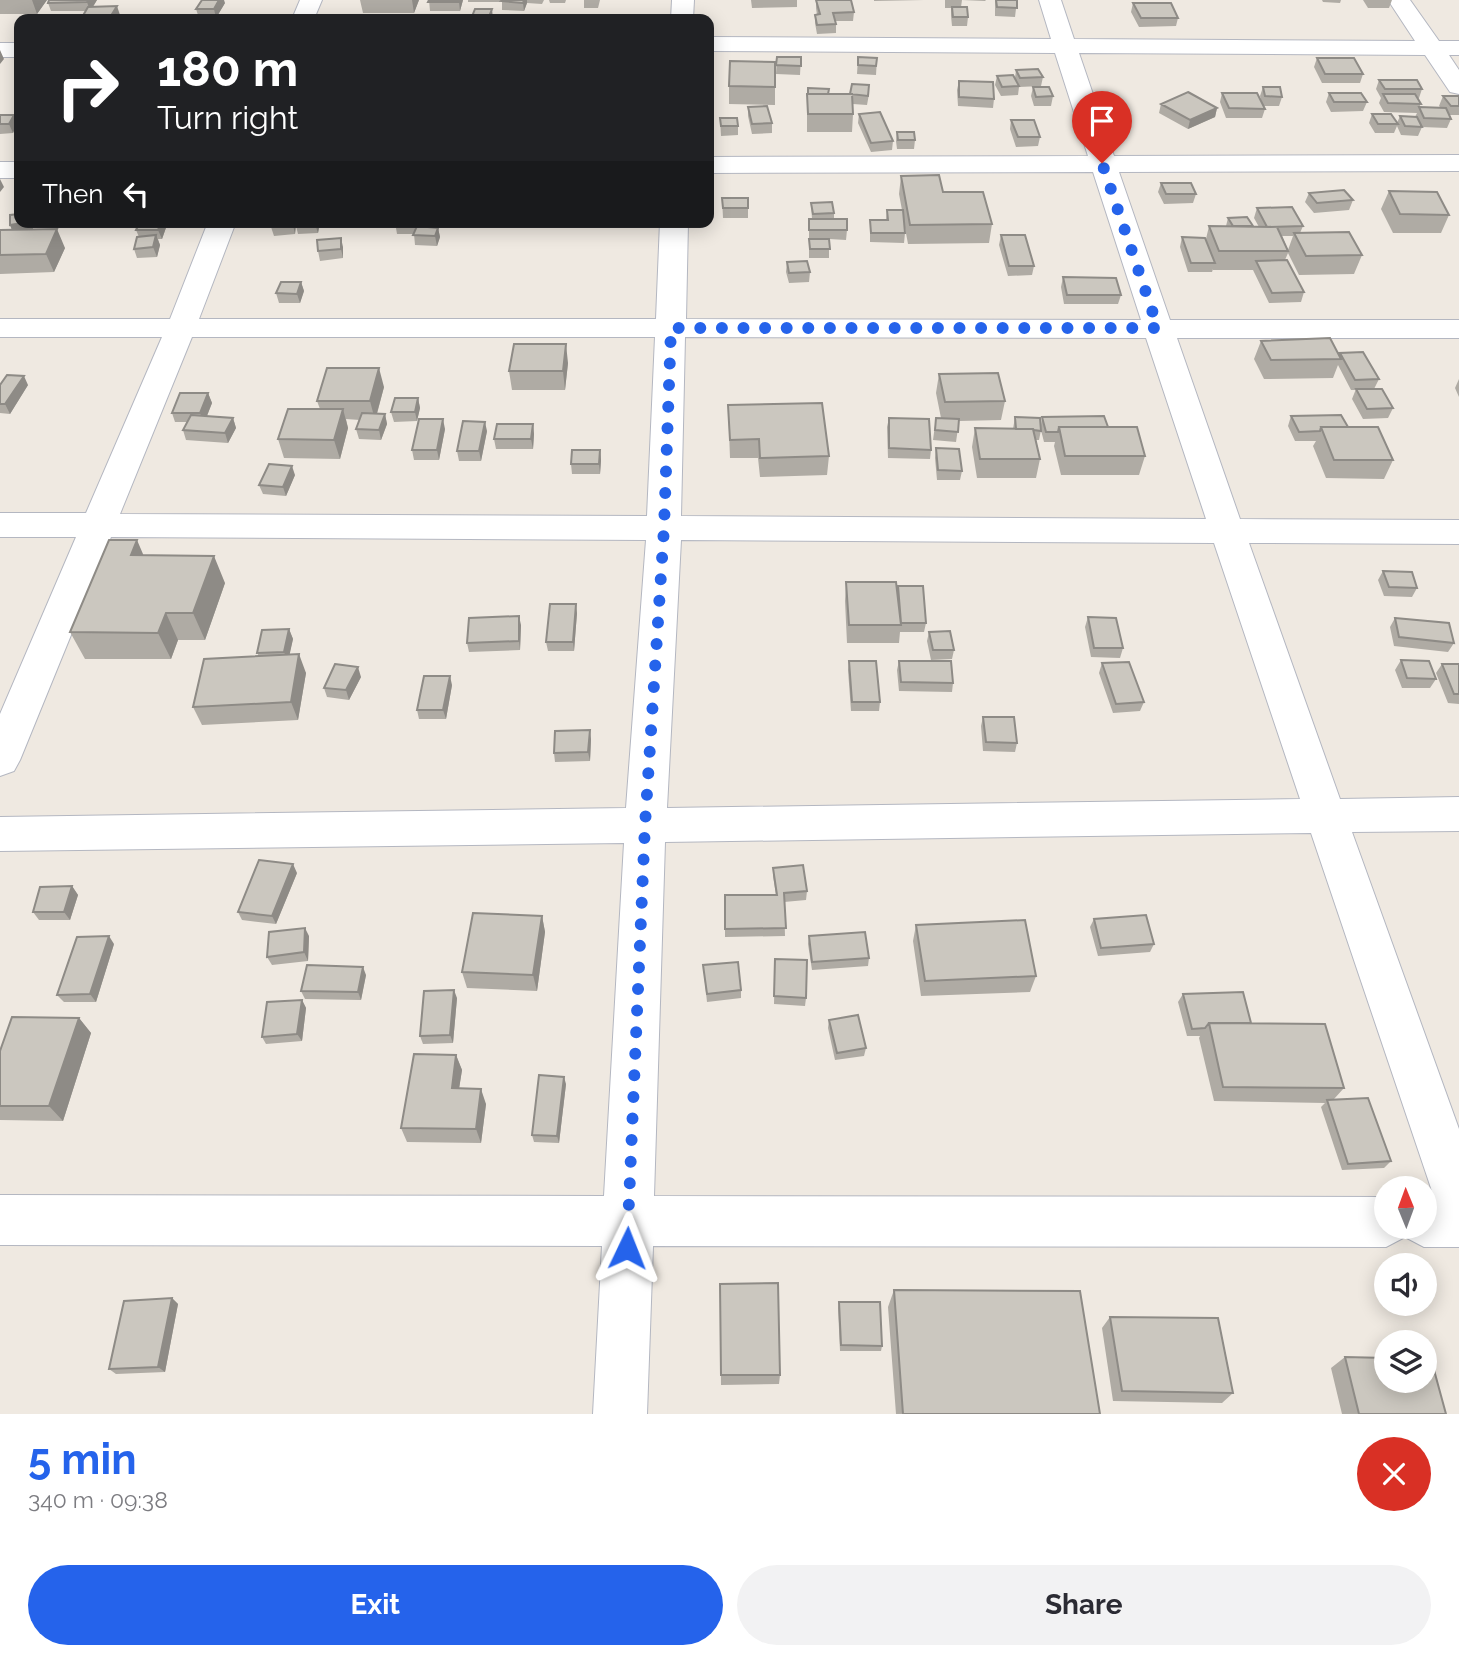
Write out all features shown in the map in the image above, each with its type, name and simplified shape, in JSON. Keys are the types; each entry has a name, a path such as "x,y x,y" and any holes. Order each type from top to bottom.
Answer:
{"street":[{"path":"1050,0 1102,163 1227,531 1459,1198"},
{"path":"1399,0 1459,88"},
{"path":"714,44 1459,48"},
{"path":"714,165 1459,163"},
{"path":"0,760 182,326 220,228"},
{"path":"620,1414 645,825 664,528 674,228"},
{"path":"0,328 182,326 1459,329"},
{"path":"0,525 1459,532"},
{"path":"0,834 1459,814"},
{"path":"0,1220 1374,1222"},
{"path":"1437,1222 1459,1222"}],"building":[{"path":"49,0 89,0 48,3"},
{"path":"202,0 219,0 214,9 196,9"},
{"path":"429,0 460,0 428,2"},
{"path":"502,0 524,0 523,3"},
{"path":"816,0 851,0 854,12 833,13 836,24 817,25 815,15 820,14"},
{"path":"996,0 1017,0 1017,8 997,7"},
{"path":"1133,3 1171,3 1178,18 1141,18"},
{"path":"117,6 112,14 84,14 88,7"},
{"path":"952,7 967,7 968,17 953,17"},
{"path":"475,9 492,9 490,14 473,14"},
{"path":"777,57 801,57 801,66 776,65"},
{"path":"858,57 877,58 876,66 858,65"},
{"path":"1317,58 1354,58 1363,74 1325,74"},
{"path":"730,61 775,62 775,87 729,86"},
{"path":"1038,69 1043,77 1020,78 1016,70"},
{"path":"1013,75 1019,86 1002,87 997,76"},
{"path":"1379,80 1417,80 1422,89 1385,89"},
{"path":"959,81 993,82 994,99 959,97"},
{"path":"852,84 869,85 868,96 850,94"},
{"path":"1033,87 1049,87 1053,96 1036,97"},
{"path":"1263,87 1280,87 1282,97 1265,96"},
{"path":"808,88 829,89 828,94 808,94"},
{"path":"1188,92 1217,108 1190,120 1161,104"},
{"path":"1222,93 1257,93 1265,109 1229,108"},
{"path":"1329,93 1361,93 1367,102 1334,102"},
{"path":"807,94 852,94 853,114 808,114"},
{"path":"1383,94 1415,94 1421,104 1388,103"},
{"path":"1443,96 1459,96 1459,106 1451,106"},
{"path":"767,106 772,123 752,124 748,107"},
{"path":"1419,107 1446,108 1451,119 1424,118"},
{"path":"880,112 893,141 871,143 859,114"},
{"path":"1372,114 1391,114 1398,124 1378,124"},
{"path":"0,115 14,115 9,124 0,124"},
{"path":"1400,116 1417,117 1422,127 1405,126"},
{"path":"720,118 737,118 738,126 721,126"},
{"path":"1011,120 1034,120 1040,137 1018,137"},
{"path":"897,132 914,132 915,140 898,140"},
{"path":"939,175 943,192 983,192 992,224 910,225 901,176"},
{"path":"1161,183 1191,183 1196,194 1166,194"},
{"path":"1344,190 1353,200 1317,203 1309,193"},
{"path":"1389,191 1437,192 1449,215 1400,214"},
{"path":"722,198 748,198 748,208 723,208"},
{"path":"832,202 834,213 813,214 811,203"},
{"path":"1292,207 1303,226 1267,227 1257,208"},
{"path":"887,210 903,210 905,233 871,233 870,220 888,220"},
{"path":"10,215 14,215 14,224 10,225"},
{"path":"1247,217 1253,226 1233,226 1228,218"},
{"path":"809,219 847,219 847,230 809,230"},
{"path":"1209,226 1277,227 1288,251 1219,251"},
{"path":"137,228 159,228 158,230 136,230"},
{"path":"416,228 438,228 435,236 413,235"},
{"path":"57,229 46,254 0,255 0,230"},
{"path":"1349,232 1362,255 1306,256 1294,233"},
{"path":"156,235 153,247 134,249 137,237"},
{"path":"1001,235 1025,235 1034,266 1009,266"},
{"path":"1182,237 1205,238 1215,263 1191,263"},
{"path":"341,238 341,249 318,251 317,240"},
{"path":"809,239 829,239 830,249 810,249"},
{"path":"1287,260 1304,292 1272,293 1256,261"},
{"path":"807,261 810,272 789,273 787,262"},
{"path":"1063,277 1116,278 1121,295 1067,295"},
{"path":"281,282 301,282 297,294 276,293"},
{"path":"1330,338 1341,359 1271,360 1261,341"},
{"path":"514,344 566,344 563,371 509,371"},
{"path":"1363,352 1379,379 1355,380 1340,353"},
{"path":"327,368 379,368 370,401 317,401"},
{"path":"998,373 1005,401 945,402 939,374"},
{"path":"7,375 24,376 5,404 0,404 0,385"},
{"path":"1356,389 1382,389 1393,408 1367,409"},
{"path":"180,393 208,393 200,413 172,413"},
{"path":"395,398 418,398 415,412 391,412"},
{"path":"822,403 829,456 760,458 759,439 730,440 728,405"},
{"path":"288,409 343,409 334,440 278,439"},
{"path":"362,413 385,414 379,430 356,429"},
{"path":"191,415 233,418 225,433 183,430"},
{"path":"1341,415 1348,427 1321,427 1320,431 1299,432 1291,416"},
{"path":"1104,416 1108,427 1059,427 1058,432 1046,432 1042,417"},
{"path":"1015,417 1040,418 1041,431 1016,429"},
{"path":"889,418 929,419 931,450 889,448"},
{"path":"936,418 959,419 958,432 935,430"},
{"path":"419,419 443,419 437,450 412,450"},
{"path":"463,421 485,422 479,451 457,451"},
{"path":"497,424 533,424 531,439 494,439"},
{"path":"1059,427 1137,427 1145,456 1065,456"},
{"path":"1321,427 1378,427 1393,460 1334,460"},
{"path":"975,428 1033,429 1040,459 980,459"},
{"path":"936,448 959,449 962,471 938,470"},
{"path":"572,450 600,450 599,464 571,464"},
{"path":"269,464 292,466 283,487 259,485"},
{"path":"109,540 137,540 131,555 214,556 193,613 166,613 158,633 70,632"},
{"path":"1383,571 1412,572 1417,588 1389,587"},
{"path":"846,582 896,582 901,625 849,625"},
{"path":"898,586 923,586 926,623 901,623"},
{"path":"550,604 576,604 573,642 546,642"},
{"path":"519,616 519,641 467,643 469,618"},
{"path":"1088,617 1116,618 1123,648 1094,648"},
{"path":"1395,618 1449,623 1454,643 1399,637"},
{"path":"289,629 284,652 257,653 262,630"},
{"path":"950,631 954,650 933,650 929,632"},
{"path":"299,654 291,702 193,707 204,659"},
{"path":"1401,660 1429,661 1436,679 1407,678"},
{"path":"849,661 876,661 880,702 852,702"},
{"path":"899,661 951,661 953,683 901,682"},
{"path":"1129,662 1144,702 1116,704 1102,663"},
{"path":"335,664 358,667 346,690 324,688"},
{"path":"1442,664 1459,664 1459,694 1454,694"},
{"path":"424,676 450,676 443,710 417,710"},
{"path":"983,717 1014,717 1017,743 986,742"},
{"path":"590,730 588,752 554,753 555,731"},
{"path":"259,860 293,864 272,916 238,912"},
{"path":"803,865 807,891 784,893 786,928 725,929 725,895 777,895 773,868"},
{"path":"72,886 64,912 33,912 40,887"},
{"path":"473,913 542,916 533,975 462,972"},
{"path":"1146,915 1154,944 1101,948 1094,919"},
{"path":"1025,920 1036,976 925,981 916,925"},
{"path":"305,928 304,952 267,957 269,932"},
{"path":"865,932 869,958 812,962 809,936"},
{"path":"109,936 90,994 57,995 77,937"},
{"path":"775,959 807,960 806,998 774,996"},
{"path":"738,962 741,990 707,994 703,965"},
{"path":"307,965 363,967 358,992 301,991"},
{"path":"454,990 450,1035 420,1036 424,991"},
{"path":"1243,992 1251,1023 1209,1023 1205,1028 1192,1029 1183,994"},
{"path":"302,1000 297,1034 262,1037 267,1002"},
{"path":"858,1015 866,1048 837,1053 829,1020"},
{"path":"12,1017 79,1018 49,1106 0,1106 0,1051"},
{"path":"1209,1023 1325,1024 1344,1088 1223,1087"},
{"path":"414,1054 456,1055 452,1088 481,1089 476,1129 401,1128"},
{"path":"539,1075 564,1077 557,1136 532,1135"},
{"path":"1368,1098 1391,1161 1348,1164 1327,1100"},
{"path":"778,1283 780,1375 721,1375 720,1284"},
{"path":"894,1290 1080,1291 1100,1414 903,1414"},
{"path":"172,1298 158,1367 109,1369 124,1301"},
{"path":"839,1302 880,1302 882,1346 841,1345"},
{"path":"1110,1317 1218,1318 1233,1393 1122,1391"},
{"path":"1345,1357 1374,1358 1374,1393 1437,1393 1437,1381 1446,1414 1359,1414"}],"route":[{"path":"627,1248 645,825 664,528 671,328 1158,328 1102,163"}]}
